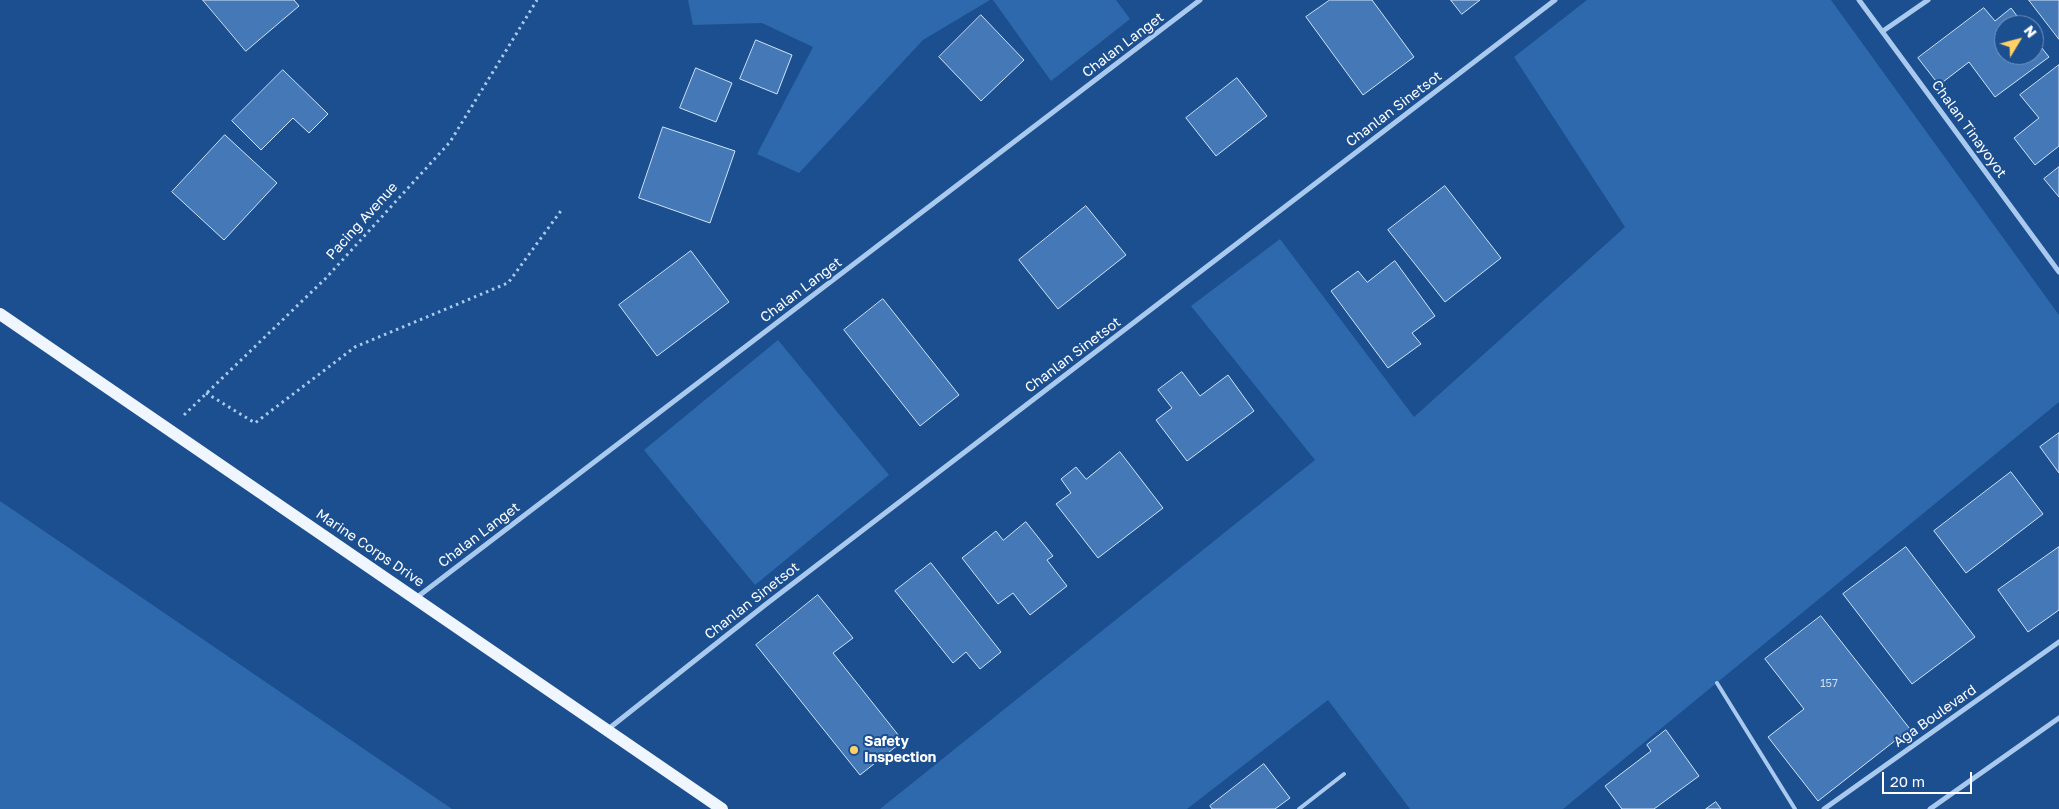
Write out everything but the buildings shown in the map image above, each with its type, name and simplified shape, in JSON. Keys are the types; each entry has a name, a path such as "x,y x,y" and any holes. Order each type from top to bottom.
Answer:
{"main road":[{"name":"Marine Corps Drive","path":"0,314 722,809"}],"street":[{"name":"Chalan Langet","path":"416,598 1200,0"},
{"name":"Chanlan Sinetsot","path":"607,730 765,605 1555,0"},
{"name":"Chalan Tinayoyot","path":"1859,0 2059,272"},
{"path":"1883,31 1928,0"},
{"name":"Aga Boulevard","path":"1824,809 2059,642"},
{"path":"1930,809 2059,718"}],"lane":[{"path":"1717,682 1795,809"},
{"path":"1299,809 1344,774"}],"path":[{"name":"Pacing Avenue","path":"169,429 326,278 450,142 537,0"},
{"path":"206,393 255,423 355,347 508,283 563,208"}],"shaded area":[{"path":"688,0 990,0 923,40 799,173 757,154 813,47 762,23 693,25"},
{"path":"993,0 1116,0 1130,19 1051,81"},
{"path":"1587,0 1831,0 2059,315 2059,402 1563,809 1410,809 1328,700 1187,809 880,809 1315,460 1191,306 1280,239 1414,417 1625,227 1514,57"},
{"path":"778,340 889,475 755,585 644,450"},
{"path":"0,501 452,809 0,809"}],"place":[{"name":"Safety Inspection","path":"854,750"}]}
